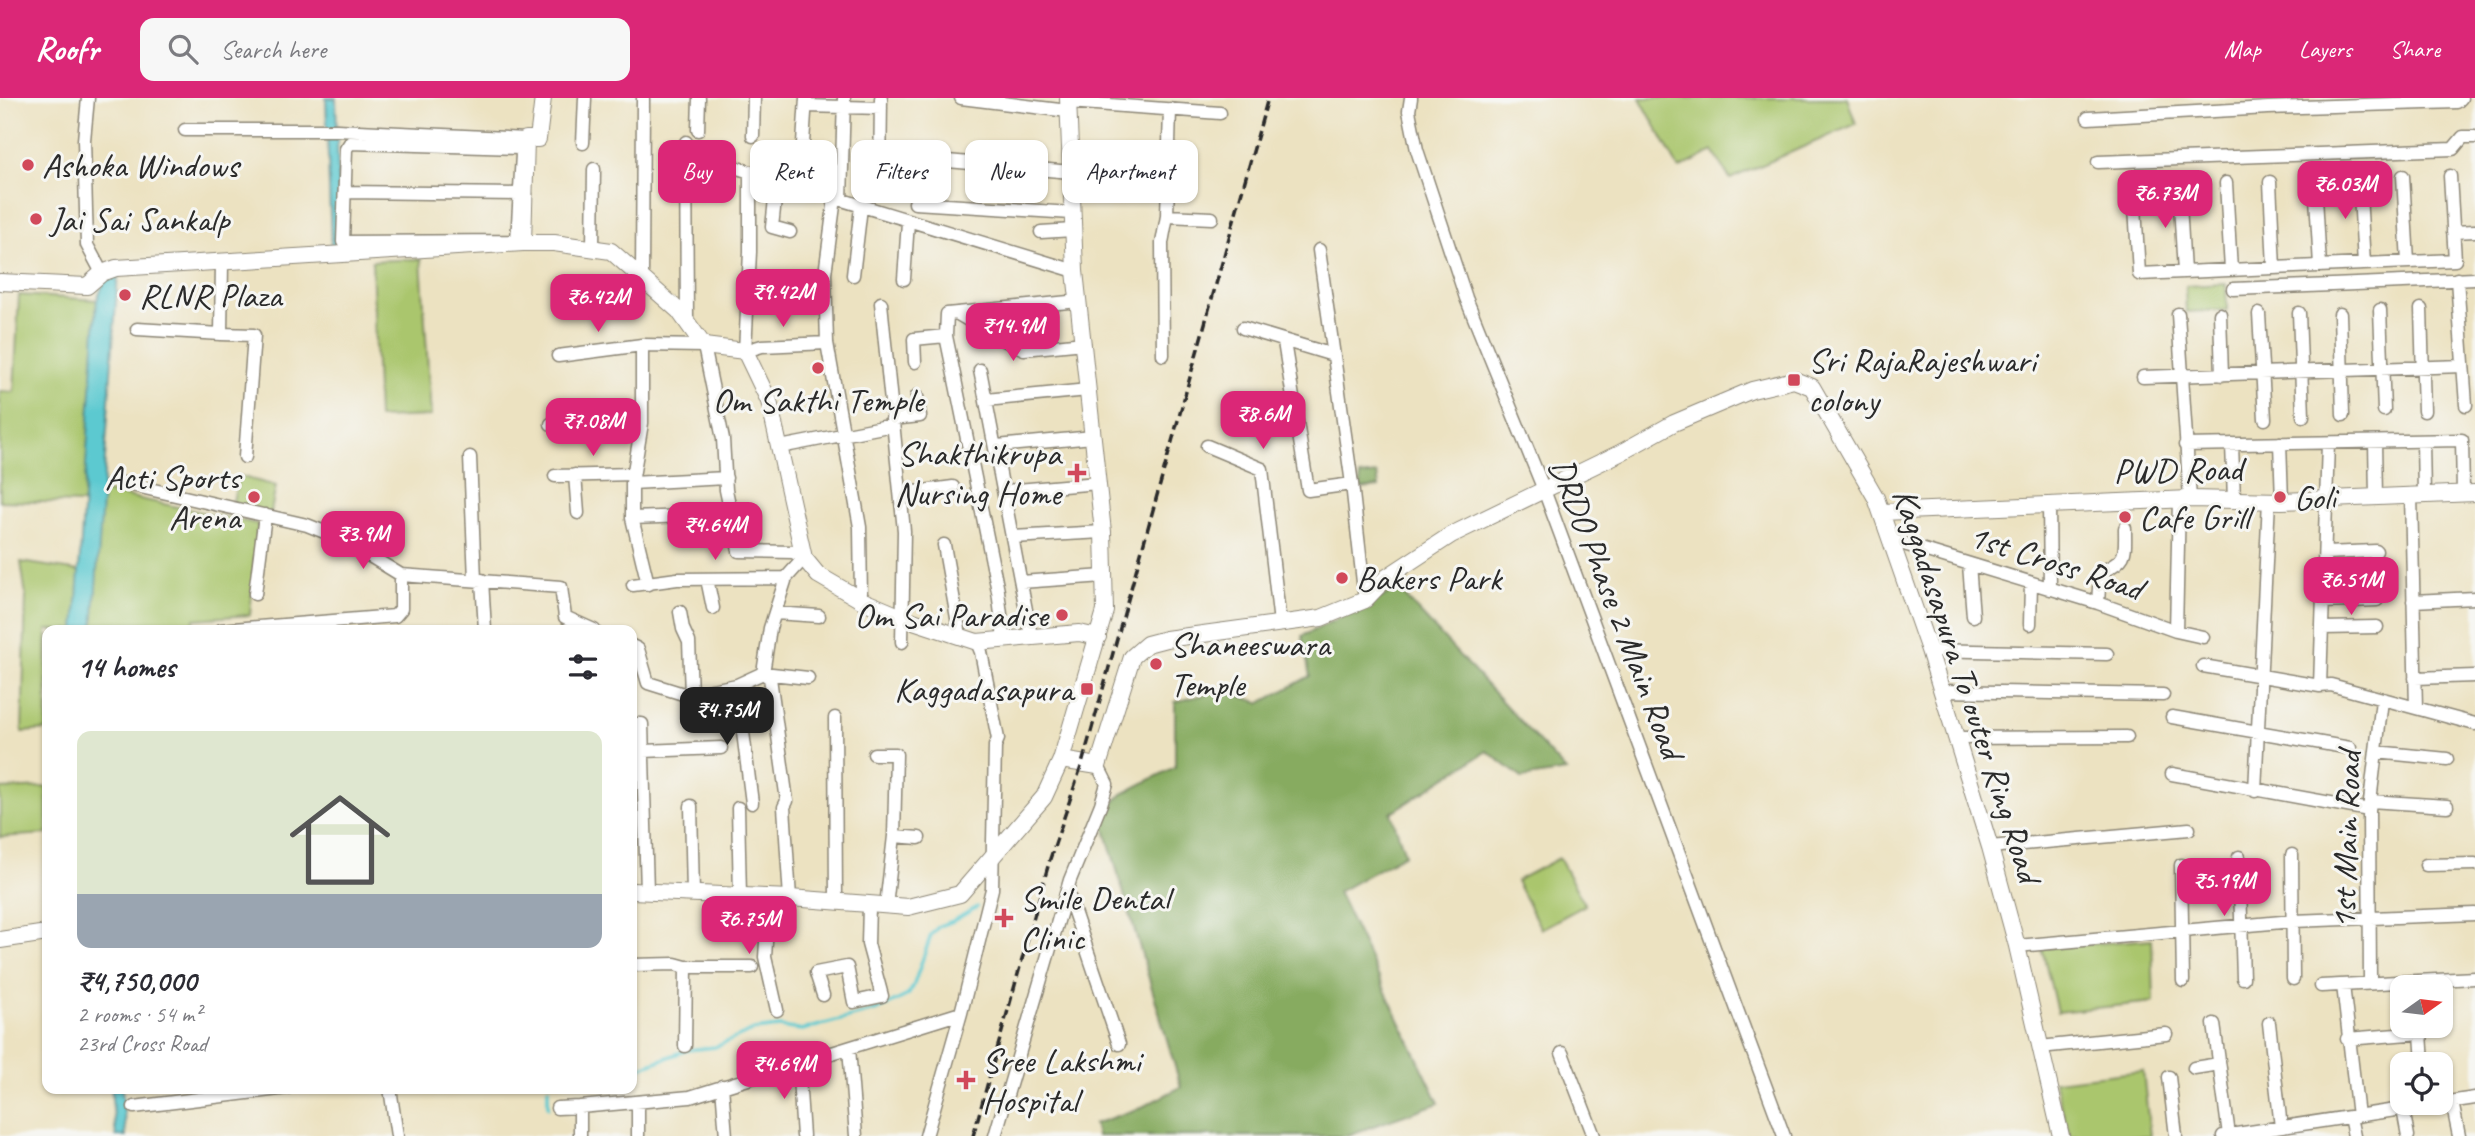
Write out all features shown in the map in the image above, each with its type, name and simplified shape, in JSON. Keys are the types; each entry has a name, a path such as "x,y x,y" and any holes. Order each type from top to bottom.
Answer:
{"street":[{"path":"88,98 85,140 88,245 102,273"},
{"path":"185,131 332,130 538,139 543,98"},
{"path":"583,143 585,98"},
{"path":"642,279 643,98"},
{"path":"698,130 699,98"},
{"path":"753,136 754,98"},
{"path":"967,98 1220,113"},
{"name":"DRDO Phase 2 Main Road","path":"1411,98 1409,111 1417,150 1466,298 1544,490 1784,1136"},
{"path":"2088,118 2268,108 2457,102 2461,98"},
{"path":"803,140 806,102 881,103 880,140"},
{"path":"844,103 838,199 825,274 827,343 860,527 861,600"},
{"path":"1068,104 1070,140"},
{"path":"1163,355 1162,243 1167,216 1170,110"},
{"path":"2098,162 2453,149 2463,137 2475,137"},
{"path":"523,243 523,193 522,154 520,148 350,143 346,149 343,240 346,243 517,242 523,193 526,139"},
{"path":"951,161 1062,171"},
{"path":"736,168 750,172"},
{"path":"593,247 594,169"},
{"path":"2403,176 2408,262"},
{"path":"2134,188 2140,274 2455,260 2450,176"},
{"path":"2358,284 2361,264 2359,177"},
{"path":"2315,180 2320,266"},
{"path":"2270,182 2274,268"},
{"path":"2226,183 2231,270"},
{"path":"2179,187 2184,272"},
{"path":"345,192 523,193"},
{"path":"838,199 1075,271"},
{"path":"686,203 687,323"},
{"path":"750,203 745,351 769,401 804,558"},
{"path":"775,203 772,227 789,232"},
{"path":"915,203 1072,213"},
{"path":"637,724 643,751 638,773 639,891 908,907 960,894 1020,827 1044,797 1061,760 1105,611 1103,532 1075,271 1072,203"},
{"path":"853,275 861,206"},
{"path":"1167,216 1212,218"},
{"path":"904,279 908,222"},
{"path":"1041,232 1073,230"},
{"path":"2453,232 2475,231"},
{"path":"0,282 88,286 102,273 116,268 523,243 554,243 611,251 679,311 704,346 723,439 726,490 739,551 793,552 804,558 818,575 861,600 904,618 977,642 1079,633 1098,637"},
{"path":"995,1136 1067,891 1107,784 1098,766 1132,657 1146,644 1166,639 1321,618 1365,600 1320,250"},
{"path":"221,334 222,262"},
{"path":"2457,279 2466,405"},
{"path":"2233,289 2475,279"},
{"path":"1004,638 993,565 946,336 947,314 1079,301"},
{"path":"881,303 904,531 902,642"},
{"path":"2421,309 2424,411"},
{"path":"2380,310 2384,410"},
{"path":"2299,313 2302,416"},
{"path":"957,314 1024,349 1084,343"},
{"path":"2176,631 2185,445 2178,314"},
{"path":"2220,314 2222,375"},
{"path":"2259,314 2265,419"},
{"path":"2340,314 2343,415"},
{"path":"1243,328 1333,355"},
{"path":"138,329 254,335 246,457"},
{"path":"915,362 914,339 946,336"},
{"path":"1284,342 1308,490 1352,484"},
{"path":"558,356 642,345 704,346 745,351 762,346 827,343"},
{"path":"642,345 642,423 632,478 632,518 648,584"},
{"path":"2143,377 2463,366"},
{"path":"980,370 997,446 1031,636"},
{"name":"Kaggadasapura To outer Ring Road","path":"1365,600 1387,577 1451,535 1674,423 1752,390 1794,380 1812,387 1876,498 1929,650 1990,847 2017,946 2061,1136"},
{"path":"986,400 1088,390"},
{"path":"780,447 842,436 920,416 917,396"},
{"path":"551,424 642,423"},
{"path":"997,446 1093,437"},
{"path":"2185,445 2468,440 2469,493"},
{"path":"2416,708 2413,601 2423,441"},
{"path":"2375,442 2376,497"},
{"path":"2255,791 2261,675 2280,443"},
{"path":"2320,686 2328,443"},
{"path":"2232,444 2234,500"},
{"path":"1207,446 1262,469 1280,623"},
{"path":"470,457 478,580 484,625"},
{"path":"575,475 578,513"},
{"path":"555,476 726,478"},
{"path":"123,483 307,525 342,539 401,575 561,587 565,617 583,625"},
{"path":"1005,491 1098,483"},
{"path":"901,494 953,487"},
{"name":"PWD Road","path":"1882,512 2184,500 2327,499 2469,493"},
{"path":"2049,505 2050,589"},
{"path":"255,594 265,515"},
{"path":"632,518 687,516 704,522 734,525"},
{"path":"2098,603 2103,571 2120,562 2125,553 2125,528"},
{"path":"1013,537 1103,532"},
{"name":"1st Cross Road","path":"1891,540 2098,603 2176,631 2203,637"},
{"path":"944,545 960,635"},
{"path":"2325,553 2376,551"},
{"path":"763,673 770,628 786,578 804,558"},
{"path":"1969,564 1973,616"},
{"path":"288,625 395,617 401,609 401,575"},
{"path":"1021,582 1104,576"},
{"path":"633,585 677,579 786,578"},
{"path":"707,579 713,608"},
{"path":"2030,624 2031,583"},
{"path":"2413,601 2475,598"},
{"path":"2323,602 2377,600"},
{"path":"680,612 689,642 691,694"},
{"path":"775,612 819,616"},
{"path":"2322,628 2377,627"},
{"path":"926,1136 992,889 995,746 998,739 977,642"},
{"path":"1929,650 2107,654"},
{"path":"637,658 648,683 691,694 737,685 763,673 808,678"},
{"path":"2203,666 2320,686 2331,685 2475,724"},
{"path":"763,673 770,678 787,801 784,807 790,898"},
{"path":"2415,678 2475,676"},
{"path":"737,685 752,803"},
{"path":"1942,691 2163,695"},
{"name":"1st Main Road","path":"2370,984 2369,806 2382,700"},
{"path":"2172,717 2350,748"},
{"path":"835,718 836,902"},
{"path":"1956,738 2127,737"},
{"path":"643,751 722,747"},
{"path":"2376,752 2447,759"},
{"path":"823,995 816,973 847,967 854,1002 882,996 868,944 894,836 896,754 874,754"},
{"path":"1061,760 1098,766"},
{"path":"2172,775 2255,791 2369,806 2447,806"},
{"path":"691,806 693,894"},
{"path":"738,808 740,896"},
{"path":"1990,847 2189,829"},
{"path":"894,836 919,838"},
{"path":"2292,855 2294,979"},
{"path":"2239,857 2243,978"},
{"path":"2426,865 2475,864"},
{"path":"2181,865 2183,981"},
{"path":"1067,891 1119,1044"},
{"path":"769,898 765,957 777,1010"},
{"path":"2017,946 2292,921 2475,914"},
{"path":"0,940 42,934"},
{"path":"637,965 752,967"},
{"path":"685,1046 686,967"},
{"path":"2321,986 2475,978"},
{"path":"2343,985 2354,1136"},
{"path":"557,1108 690,1097 961,1013"},
{"path":"2269,1023 2281,1127"},
{"path":"2214,1024 2226,1135 2390,1111"},
{"path":"2347,1040 2421,1033 2422,1052"},
{"path":"2040,1047 2166,1034"},
{"path":"849,1048 856,1136"},
{"path":"1562,1053 1594,1136"},
{"path":"798,1063 803,1136"},
{"path":"2194,1068 2220,1064"},
{"path":"2169,1077 2176,1136"},
{"path":"722,1086 726,1136"},
{"path":"134,1107 197,1094"},
{"path":"391,1094 397,1136"},
{"path":"2453,1101 2475,1098"},
{"path":"638,1102 638,1136"},
{"path":"2453,1106 2459,1136"},
{"path":"580,1107 580,1136"},
{"path":"2404,1115 2408,1136"}],"green space":[{"path":"1640,98 1847,98 1856,124 1730,179 1713,151 1679,169"},
{"path":"421,259 431,416 378,418 372,261"},
{"path":"2226,284 2227,310 2186,312 2185,286"},
{"path":"19,295 97,300 84,503 0,501 0,391 14,392"},
{"path":"1377,474 1379,487 1361,489 1360,476"},
{"name":"Acti Sports Arena","path":"239,476 276,486 270,517 231,509"},
{"path":"102,491 258,524 250,615 194,619 194,625 93,625"},
{"path":"21,562 80,571 75,625 42,625 42,730 22,732 26,596"},
{"path":"1398,589 1566,771 1522,778 1487,751 1391,813 1405,854 1338,892 1439,1103 1345,1136 1097,1136 1094,1124 1140,1108 1181,1087 1101,816 1122,794 1175,767 1175,702 1222,690 1261,703 1310,676 1302,636"},
{"path":"42,787 42,834 0,837 0,789"},
{"path":"1559,858 1585,905 1541,929 1516,881"},
{"path":"2152,939 2154,1002 2057,1012 2042,948"},
{"path":"2143,1071 2150,1136 2070,1136 2054,1081"}],"water":[{"path":"326,98 336,98 340,246 331,246"},
{"path":"118,273 93,625 75,625 97,300 107,275"},
{"path":"112,1094 122,1094 126,1136 116,1136"}],"waterway":[{"path":"637,1069 687,1050 715,1047 754,1030 779,1027 802,1030 878,1010 908,995 931,935 939,926 977,907"},
{"path":"548,1094 548,1107"}],"railway":[{"path":"973,1136 1050,859 1082,764 1268,98"}],"place":[{"name":"Ashoka Windows","path":"28,165"},
{"name":"Jai Sai Sankalp","path":"36,219"},
{"name":"RLNR Plaza","path":"125,295"},
{"name":"Om Sakthi Temple","path":"818,368"},
{"name":"Sri RajaRajeshwari colony","path":"1794,380"},
{"name":"Shakthikrupa Nursing Home","path":"1077,473"},
{"name":"Acti Sports Arena","path":"254,497"},
{"name":"Goli","path":"2280,497"},
{"name":"Cafe Grill","path":"2125,517"},
{"name":"Bakers Park","path":"1342,578"},
{"name":"Om Sai Paradise","path":"1062,615"},
{"name":"Shaneeswara Temple","path":"1156,664"},
{"name":"Kaggadasapura","path":"1087,689"},
{"name":"Smile Dental Clinic","path":"1004,918"},
{"name":"Sree Lakshmi Hospital","path":"966,1080"}]}
